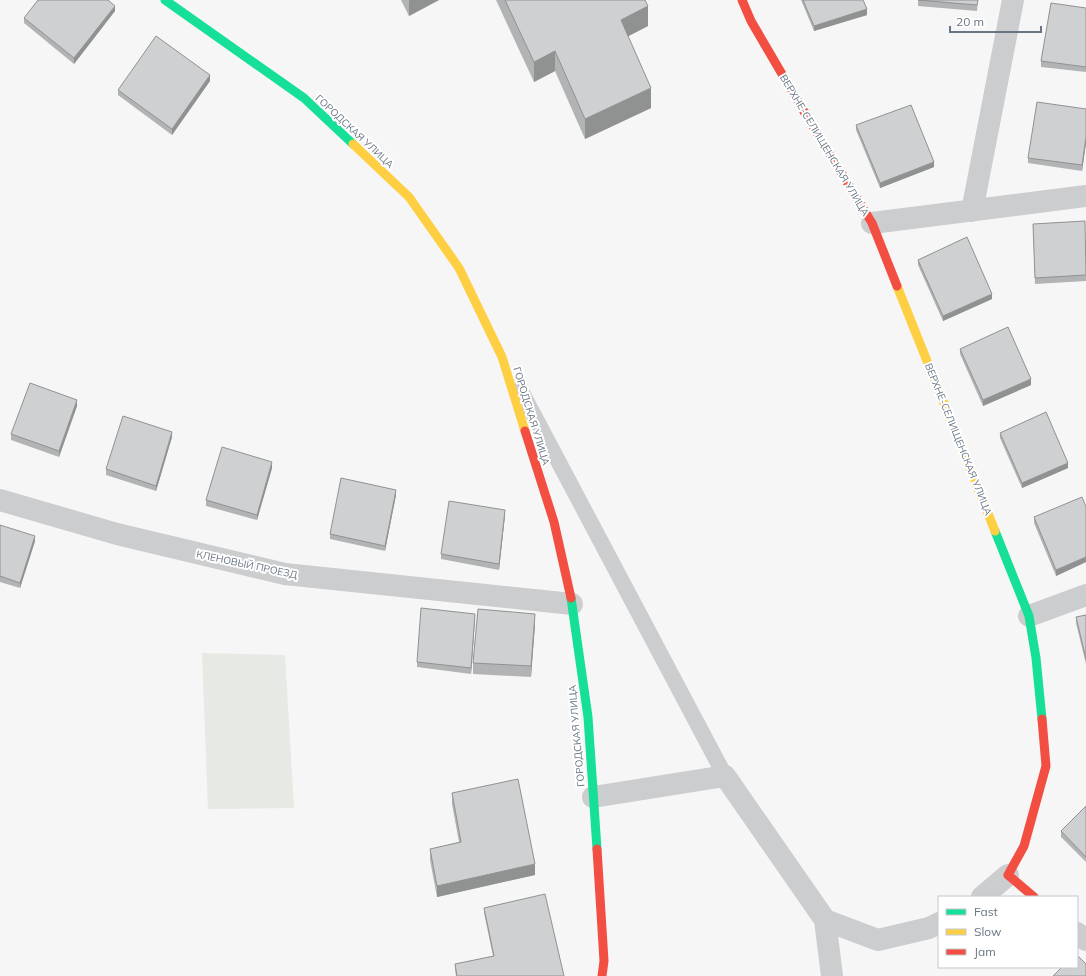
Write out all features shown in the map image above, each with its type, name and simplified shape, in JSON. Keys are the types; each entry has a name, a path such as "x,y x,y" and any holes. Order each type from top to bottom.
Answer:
{"street":[{"name":"ГОРОДСКАЯ УЛИЦА","path":"165,0 304,98 409,197 459,268 502,357 554,522 572,604 588,717 604,961 602,976"},
{"name":"ВЕРХНЕ-СЕЛИЩЕНСКАЯ УЛИЦА","path":"742,0 751,21 872,223 1030,616 1036,658 1046,766 1024,846 1008,875"},
{"path":"972,211 1013,0"},
{"path":"872,223 1086,196"},
{"name":"КЛЕНОВЫЙ ПРОЕЗД","path":"0,500 117,534 286,574 572,604"},
{"path":"1030,616 1086,595"},
{"path":"593,797 725,776 773,843 825,920 832,976"},
{"path":"983,896 1008,875 1033,896"},
{"path":"825,920 878,940 929,928 938,924"},
{"path":"1078,933 1086,940"}],"lane":[{"path":"502,357 725,776"}],"shaded area":[{"path":"202,653 285,655 294,808 208,809"}],"building":[{"path":"38,0 108,0 115,6 74,58 24,18"},
{"path":"505,0 645,0 648,6 621,20 651,88 585,119 555,51 534,62"},
{"path":"803,0 863,0 867,9 814,26"},
{"path":"918,0 978,0 977,5"},
{"path":"1051,3 1086,8 1086,67 1041,61"},
{"path":"156,36 210,75 172,129 118,90"},
{"path":"1037,102 1086,109 1086,137 1082,165 1028,158"},
{"path":"911,105 934,162 880,183 856,125"},
{"path":"1085,221 1086,275 1035,278 1033,224"},
{"path":"967,237 992,294 943,316 918,260"},
{"path":"1008,327 1031,379 983,400 960,349"},
{"path":"30,383 77,400 59,451 11,434"},
{"path":"1046,412 1068,463 1022,483 1000,433"},
{"path":"123,416 172,432 156,486 106,469"},
{"path":"222,447 272,462 257,515 206,500"},
{"path":"341,478 396,490 385,546 330,534"},
{"path":"1082,497 1086,507 1086,557 1056,570 1034,517"},
{"path":"449,501 505,510 499,564 441,554"},
{"path":"0,525 35,536 20,583 0,576"},
{"path":"421,608 475,614 471,668 417,662"},
{"path":"478,609 535,614 531,666 473,663"},
{"path":"1086,615 1086,659 1076,617"},
{"path":"518,779 535,864 437,886 430,849 461,842 452,793"},
{"path":"1086,806 1086,857 1061,831"},
{"path":"545,894 564,976 457,976 455,964 494,956 484,908"},
{"path":"1078,956 1086,964 1086,976 1053,976 1061,968 1078,968"}],"traffic: fast":[{"path":"165,0 304,98 353,144"},
{"path":"995,531 1029,616 1036,658 1042,719"},
{"path":"571,598 588,717 597,849"}],"traffic: slow":[{"path":"353,144 409,197 459,268 502,357 525,431"},
{"path":"897,286 995,531"}],"traffic: jam":[{"path":"742,0 751,21 872,223 897,286"},
{"path":"525,431 554,522 571,598"},
{"path":"1033,896 1008,875 1024,846 1046,766 1042,719"},
{"path":"597,849 604,961 602,976"}]}
